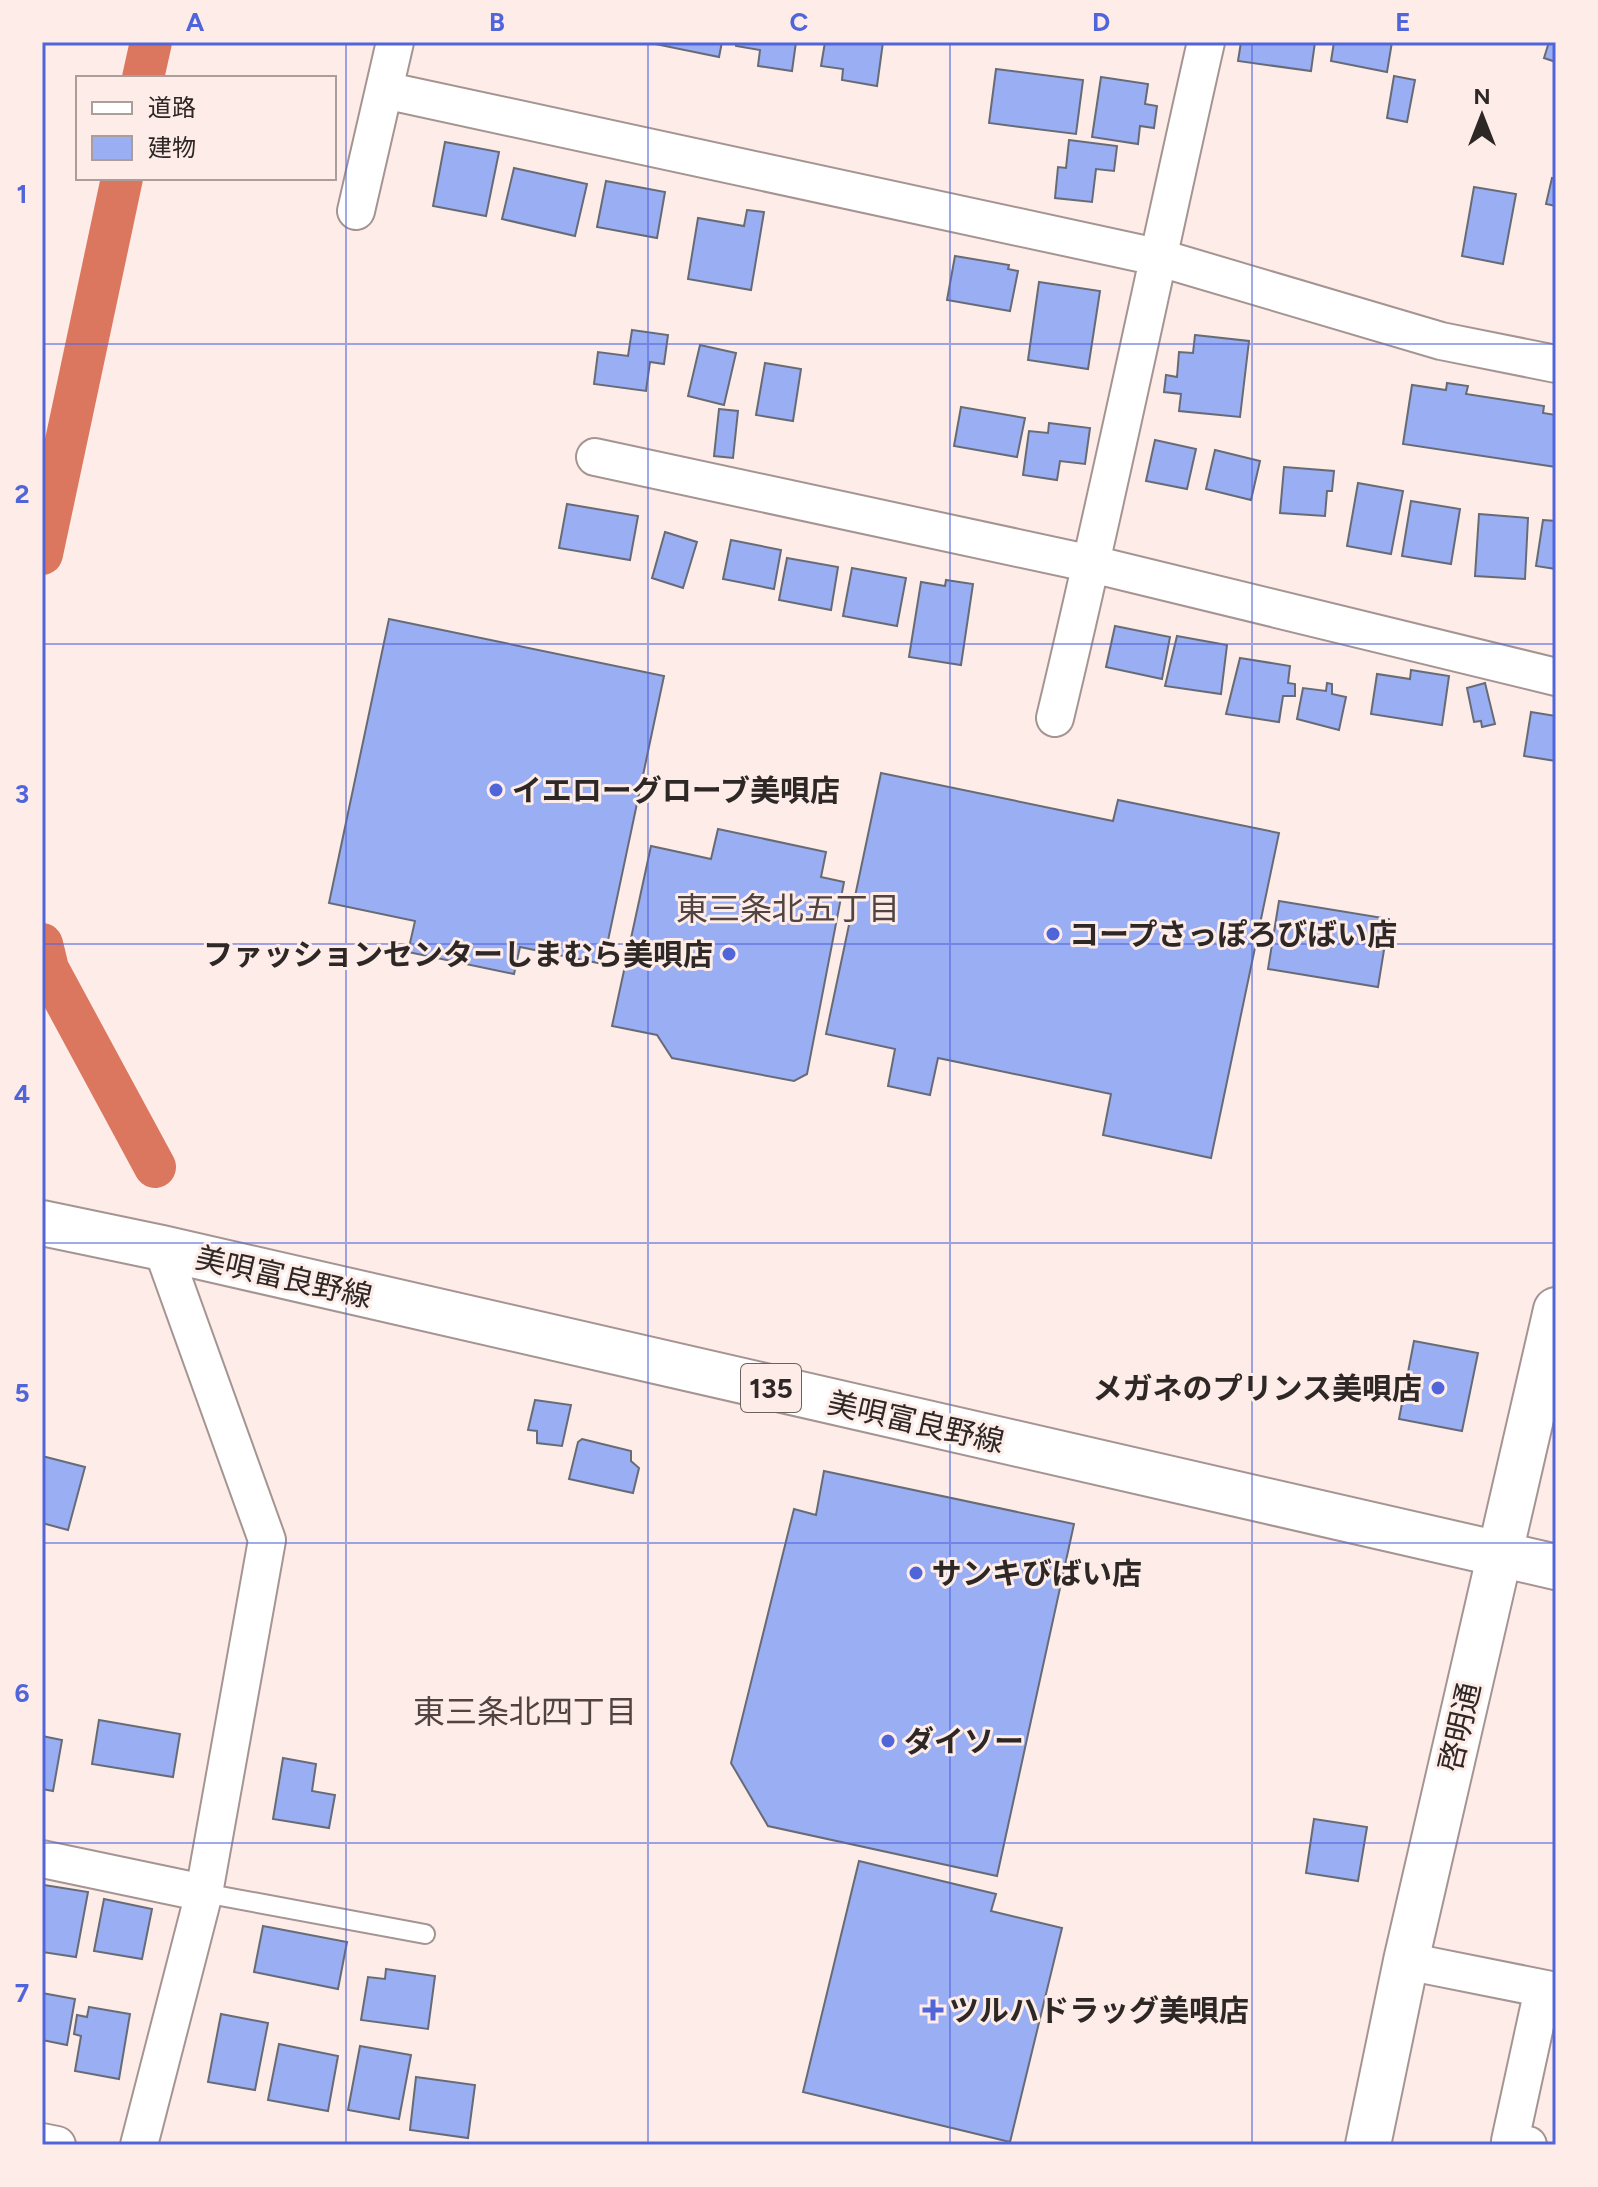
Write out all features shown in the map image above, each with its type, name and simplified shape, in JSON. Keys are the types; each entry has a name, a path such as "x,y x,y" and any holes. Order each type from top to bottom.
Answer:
{"main road":[{"name":"美唄富良野線","path":"42,1223 1556,1567"},
{"name":"啓明通","path":"1368,2145 1406,1961 1500,1555 1551,1358 1556,1310"}],"street":[{"path":"356,211 395,42"},
{"path":"1055,718 1092,564 1206,42"},
{"path":"384,90 1157,257 1441,341 1556,364"},
{"path":"595,457 1092,564 1556,677"},
{"path":"139,2145 204,1893 267,1540 162,1248"},
{"path":"42,1859 204,1893"},
{"path":"1406,1961 1550,1990 1510,2141 1528,2145"},
{"path":"42,2142 57,2145"}],"lane":[{"path":"204,1893 425,1934"}],"building":[{"path":"655,42 722,42 719,57"},
{"path":"736,42 796,42 792,71 758,66 760,50 736,46"},
{"path":"825,42 883,42 877,86 842,80 843,69 821,66"},
{"path":"1241,42 1315,42 1311,71 1238,61"},
{"path":"1334,42 1392,42 1387,72 1331,61"},
{"path":"1549,42 1556,42 1556,62 1544,58"},
{"path":"996,69 1083,80 1076,134 989,123"},
{"path":"1394,76 1415,80 1407,122 1387,118"},
{"path":"1101,77 1148,84 1145,104 1157,106 1154,128 1140,126 1138,144 1092,137"},
{"path":"1069,140 1117,146 1114,171 1096,169 1092,202 1055,198 1058,167 1066,168"},
{"path":"445,142 499,152 486,216 433,206"},
{"path":"514,168 587,184 575,236 502,219"},
{"path":"1552,178 1556,179 1556,206 1546,204"},
{"path":"606,181 665,192 657,238 597,227"},
{"path":"1474,187 1516,194 1503,264 1462,256"},
{"path":"747,210 764,212 751,290 688,279 698,218 744,226"},
{"path":"955,256 1009,265 1008,269 1018,271 1010,311 947,300"},
{"path":"1039,282 1100,291 1088,369 1028,360"},
{"path":"632,330 668,335 664,364 650,362 646,391 594,384 598,352 628,356"},
{"path":"1195,335 1249,341 1240,417 1179,411 1181,394 1164,392 1166,375 1177,377 1179,352 1193,353"},
{"path":"700,345 736,353 724,405 688,396"},
{"path":"765,363 801,369 793,421 756,415"},
{"path":"1447,383 1468,386 1466,394 1544,406 1543,413 1556,415 1556,467 1403,444 1412,385 1446,390"},
{"path":"961,407 1025,418 1017,457 954,446"},
{"path":"719,409 738,411 733,458 714,456"},
{"path":"1049,423 1090,428 1085,464 1060,461 1057,480 1023,475 1029,431 1048,433"},
{"path":"1155,440 1196,449 1187,489 1146,481"},
{"path":"1215,450 1260,461 1251,500 1206,489"},
{"path":"1284,467 1334,471 1332,491 1327,491 1325,516 1280,513"},
{"path":"1358,483 1403,491 1391,554 1347,546"},
{"path":"1411,501 1460,509 1451,564 1402,556"},
{"path":"567,504 638,516 630,560 559,548"},
{"path":"1479,514 1528,518 1525,579 1475,576"},
{"path":"1543,520 1556,521 1556,569 1536,566"},
{"path":"665,532 697,542 683,588 652,578"},
{"path":"731,540 781,550 774,589 723,579"},
{"path":"787,558 838,567 831,610 779,600"},
{"path":"852,568 906,578 897,626 843,616"},
{"path":"946,580 973,584 961,665 909,657 921,582 945,586"},
{"name":"イエローグローブ美唄店","path":"389,619 664,676 603,964 520,947 514,974 408,952 415,921 329,903"},
{"path":"1115,626 1170,637 1162,679 1106,667"},
{"path":"1177,636 1227,645 1221,694 1165,686"},
{"path":"1240,658 1290,666 1288,683 1295,684 1295,696 1283,696 1279,722 1226,714"},
{"path":"1411,670 1449,676 1442,725 1371,714 1377,674 1410,679"},
{"path":"1327,683 1332,684 1332,694 1346,697 1339,730 1297,719 1303,688 1326,691"},
{"path":"1485,683 1495,724 1482,727 1481,721 1474,722 1467,688"},
{"path":"1531,712 1556,716 1556,761 1524,756"},
{"name":"コープさっぽろびばい店","path":"881,773 1113,821 1118,800 1279,833 1211,1158 1103,1135 1111,1094 938,1058 930,1095 888,1086 895,1049 826,1034"},
{"name":"ファッションセンターしまむら美唄店","path":"718,829 826,852 821,877 844,882 807,1074 794,1081 672,1058 657,1035 612,1026 651,846 711,859"},
{"path":"1279,901 1389,919 1378,987 1268,969"},
{"name":"メガネのプリンス美唄店","path":"1414,1341 1478,1353 1462,1431 1399,1419"},
{"path":"535,1400 571,1405 562,1446 537,1443 537,1431 528,1430"},
{"path":"582,1439 631,1451 631,1461 639,1468 633,1493 569,1479 578,1442"},
{"path":"42,1456 85,1467 68,1530 42,1523"},
{"path":"824,1471 1074,1524 997,1876 768,1826 731,1763 794,1509 816,1515"},
{"path":"99,1720 180,1734 173,1777 92,1764"},
{"path":"42,1736 62,1740 53,1791 42,1789"},
{"path":"283,1758 316,1764 312,1791 335,1795 329,1828 273,1819"},
{"path":"1314,1819 1367,1827 1358,1881 1306,1873"},
{"name":"ツルハドラッグ美唄店","path":"859,1861 996,1894 991,1911 1062,1928 1010,2142 803,2092"},
{"path":"44,1885 88,1892 76,1957 42,1952"},
{"path":"104,1899 152,1909 142,1959 94,1951"},
{"path":"263,1926 347,1942 338,1989 254,1972"},
{"path":"386,1969 435,1976 428,2029 361,2020 368,1977 385,1979"},
{"path":"42,1993 75,1999 67,2045 42,2040"},
{"path":"89,2007 130,2014 119,2079 75,2071 81,2036 74,2034 77,2015 87,2017"},
{"path":"221,2014 268,2023 255,2090 208,2082"},
{"path":"279,2044 338,2056 328,2111 268,2100"},
{"path":"360,2046 411,2055 399,2119 348,2110"},
{"path":"416,2077 475,2085 468,2138 410,2130"}],"waterway":[{"path":"143,76 151,42"},
{"path":"42,554 122,180"},
{"path":"42,944 48,969 155,1167"}],"place":[{"name":"イエローグローブ美唄店","path":"496,790"},
{"name":"コープさっぽろびばい店","path":"1053,934"},
{"name":"ファッションセンターしまむら美唄店","path":"729,954"},
{"name":"メガネのプリンス美唄店","path":"1438,1388"},
{"name":"サンキびばい店","path":"916,1573"},
{"name":"ダイソー","path":"888,1741"},
{"name":"ツルハドラッグ美唄店","path":"933,2010"}],"district":[{"name":"東三条北五丁目","path":"788,909"},
{"name":"東三条北四丁目","path":"525,1712"}]}
